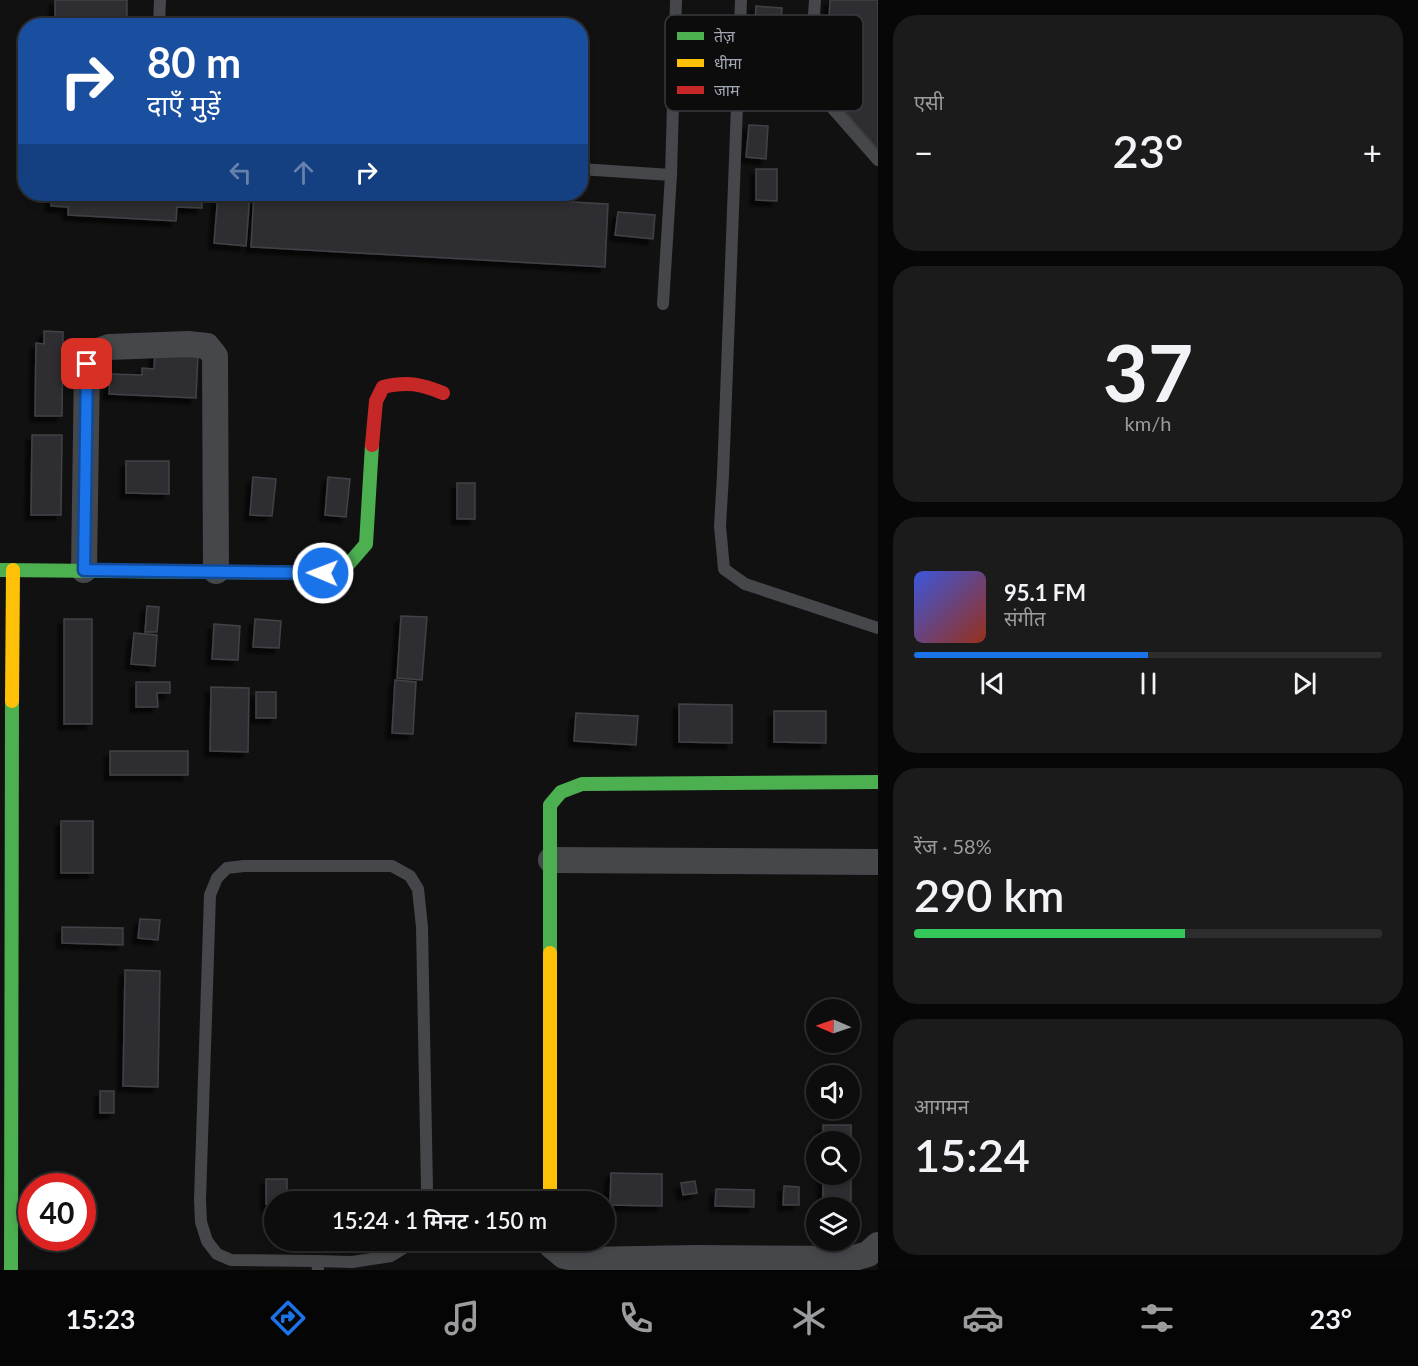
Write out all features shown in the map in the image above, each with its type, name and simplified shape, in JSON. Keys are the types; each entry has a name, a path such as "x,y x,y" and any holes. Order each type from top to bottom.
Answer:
{"street":[{"path":"84,570 87,364 95,352 109,347 188,344 207,346 215,356 216,571"},
{"path":"11,1270 6,891 7,570 323,573 347,566 366,544 373,424 376,401 383,387 401,382 425,385 443,393"},
{"path":"550,1191 550,805 561,792 582,784 878,782"},
{"path":"551,861 878,862"},
{"path":"558,1251 564,1256 585,1260 695,1264 851,1259 868,1254 878,1245"}],"lane":[{"path":"159,18 160,0"},
{"path":"676,0 676,15"},
{"path":"740,15 741,0"},
{"path":"814,15 815,0"},
{"path":"663,304 673,111"},
{"path":"737,111 720,525 724,569 746,584 878,628"},
{"path":"835,111 878,160"},
{"path":"588,170 671,175"},
{"path":"400,1251 392,1256 317,1266 231,1260 217,1254 207,1241 201,1222 200,1200 210,895 217,878 227,868 393,866 410,876 418,889 422,927 427,1191"}],"building":[{"path":"55,0 127,0 127,18 55,18"},
{"path":"830,0 878,0 878,150 844,111 863,111 863,15 829,15"},
{"path":"756,6 782,8 782,15 755,15"},
{"path":"749,125 768,126 766,159 746,157"},
{"path":"756,169 777,169 777,201 756,200"},
{"path":"51,201 202,201 202,208 177,207 176,221 68,215 68,207 51,206"},
{"path":"217,201 249,201 246,246 214,243"},
{"path":"254,201 554,201 608,204 605,267 251,247"},
{"path":"618,212 655,215 653,239 615,235"},
{"path":"44,331 63,332 62,416 35,416 36,343 44,344"},
{"path":"155,352 198,354 196,398 109,394 110,374 142,375 142,368 154,369"},
{"path":"32,435 62,435 61,515 31,515"},
{"path":"126,461 169,461 169,494 126,493"},
{"path":"253,477 276,479 272,516 250,515"},
{"path":"328,477 350,479 346,517 325,515"},
{"path":"457,483 475,483 475,519 457,519"},
{"path":"147,606 159,607 157,632 145,632"},
{"path":"401,616 427,617 422,680 397,678"},
{"path":"64,619 92,619 92,724 64,724"},
{"path":"255,619 281,621 279,648 253,647"},
{"path":"214,624 240,626 238,660 212,659"},
{"path":"134,633 157,635 155,666 131,664"},
{"path":"395,680 416,682 413,734 392,733"},
{"path":"136,682 170,682 170,693 157,693 158,707 136,707"},
{"path":"211,687 249,688 248,752 210,751"},
{"path":"256,692 276,692 276,718 256,718"},
{"path":"679,704 732,705 732,743 679,742"},
{"path":"774,711 826,711 826,743 774,742"},
{"path":"576,713 638,716 636,745 574,741"},
{"path":"110,751 188,751 188,775 110,775"},
{"path":"61,821 93,821 93,873 61,873"},
{"path":"140,919 160,920 158,940 138,938"},
{"path":"62,927 123,928 123,945 62,943"},
{"path":"125,970 160,971 158,1087 123,1086"},
{"path":"100,1091 114,1091 114,1113 100,1113"},
{"path":"823,1125 851,1125 851,1131 823,1131"},
{"path":"611,1173 662,1174 662,1206 615,1205 615,1191 610,1191"},
{"path":"266,1179 287,1179 287,1191 266,1191"},
{"path":"695,1181 697,1193 683,1195 681,1183"},
{"path":"823,1185 851,1185 851,1197 823,1197"},
{"path":"784,1186 799,1187 799,1205 783,1205"},
{"path":"716,1189 754,1190 754,1207 715,1206"}],"traffic: fast":[{"path":"0,570 323,573 347,566 366,544 372,445"},
{"path":"11,1270 12,701"},
{"path":"550,953 550,805 561,792 582,784 878,782"}],"traffic: slow":[{"path":"12,701 13,570"},
{"path":"550,953 550,1191"}],"traffic: jam":[{"path":"372,445 376,401 383,387 414,384 443,393"}],"route":[{"path":"87,364 84,570 323,573"}]}
